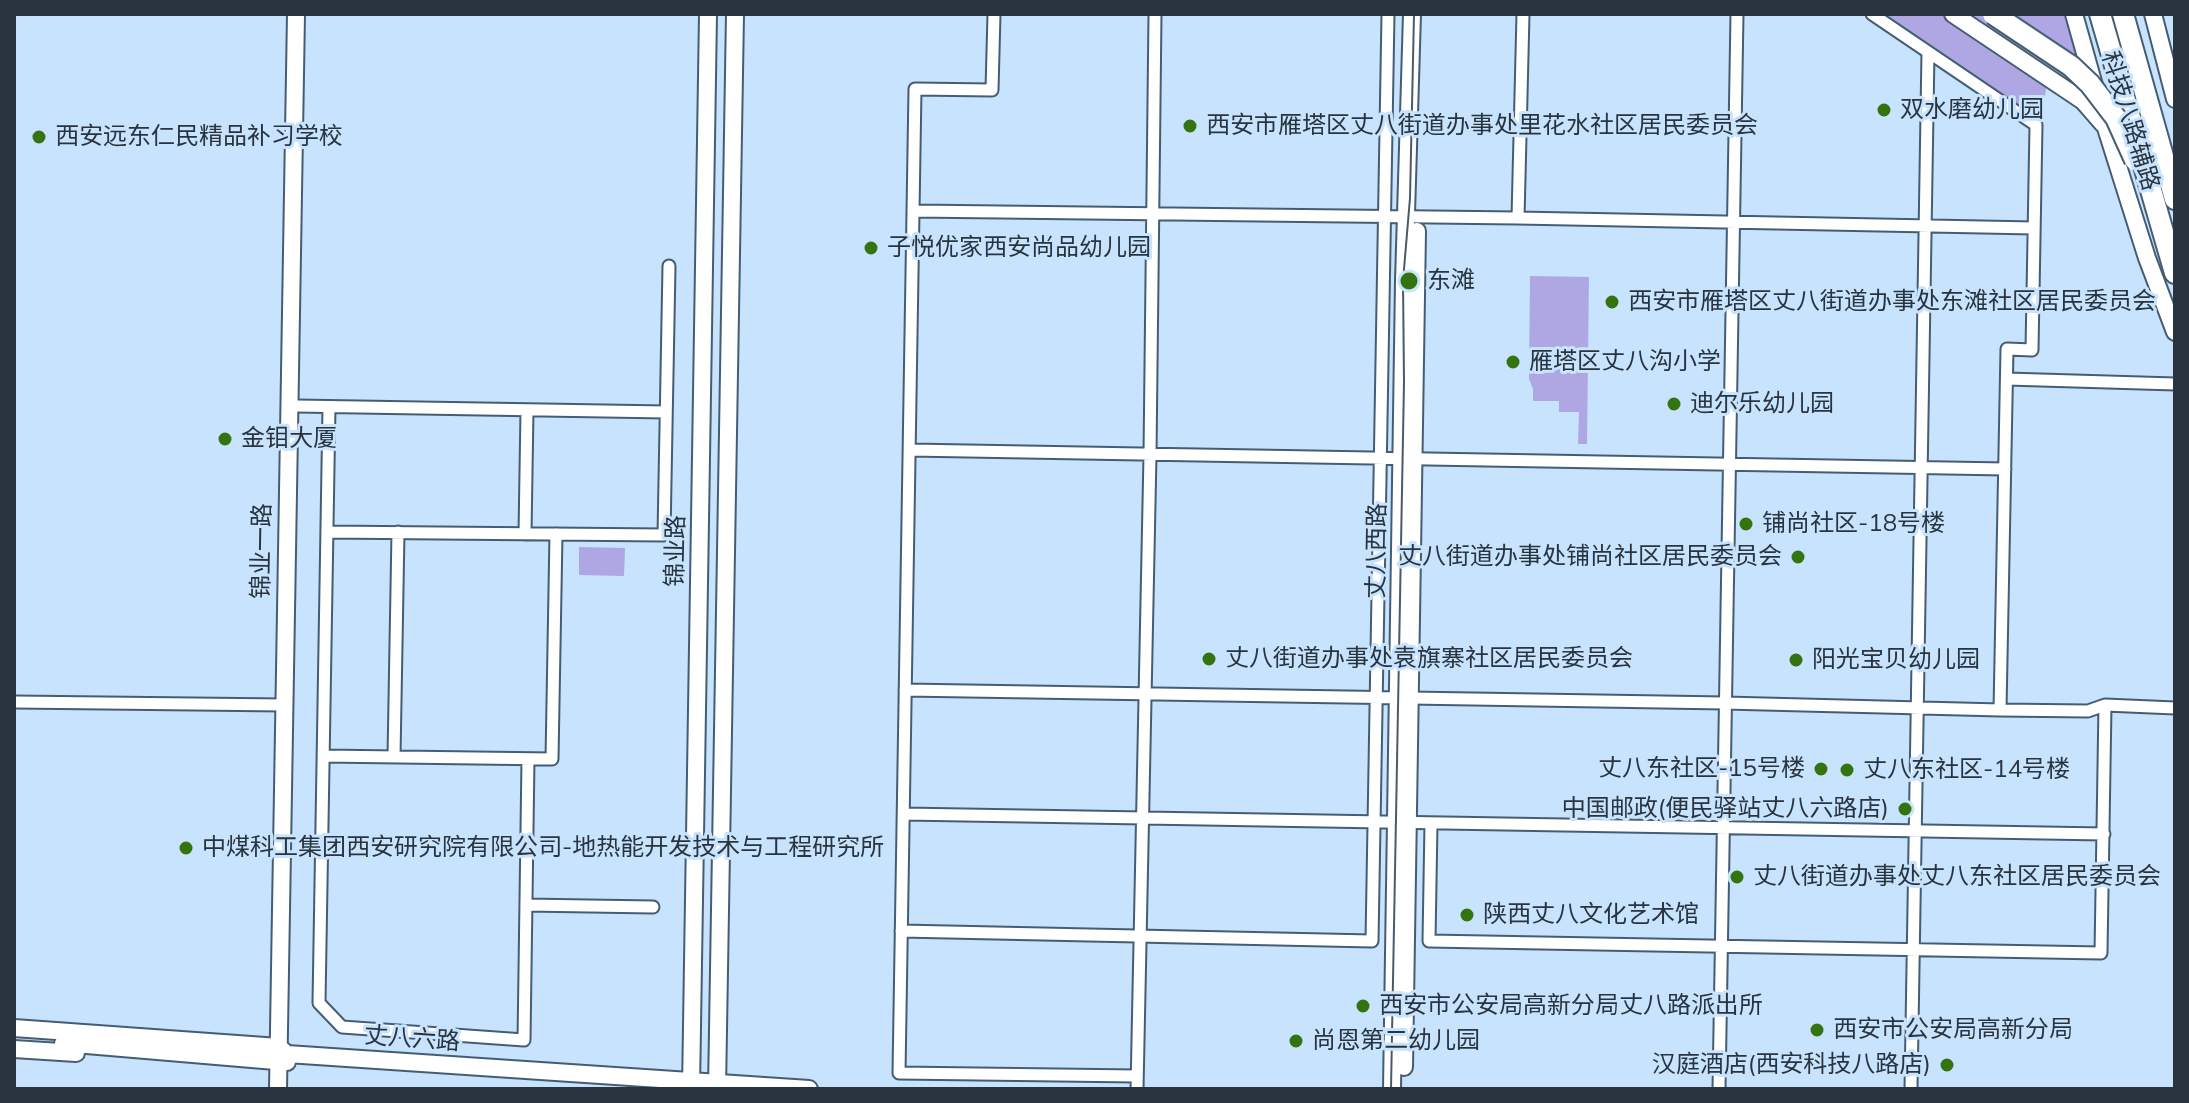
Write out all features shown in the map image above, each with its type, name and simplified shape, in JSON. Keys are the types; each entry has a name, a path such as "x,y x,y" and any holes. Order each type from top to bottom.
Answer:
{"highway":[{"path":"1993,14 2071,66 2090,84 2175,199"},
{"path":"2100,14 2147,158 2163,235 2175,273"},
{"path":"2123,14 2152,116"},
{"path":"2135,14 2148,73 2152,116 2147,158"}],"main road":[{"name":"锦业一路","path":"287,1089 283,1056 284,705 296,14"},
{"name":"锦业一路","path":"278,1089 283,1056 304,14"},
{"name":"锦业路","path":"691,1086 708,14"},
{"name":"锦业路","path":"717,1086 735,14"},
{"name":"丈八西路","path":"1412,14 1412,218"},
{"name":"丈八西路","path":"1403,1089 1402,823 1408,460 1404,281 1412,218 1421,14"},
{"path":"1953,14 2083,101 2106,128"},
{"name":"科技八路辅路","path":"2074,14 2147,258 2175,332"},
{"name":"科技八路辅路","path":"2153,14 2175,99"},
{"name":"丈八西路","path":"1392,1089 1402,823"},
{"path":"14,1019 160,1037"},
{"name":"丈八六路","path":"14,1028 140,1051 283,1056 691,1086 809,1089"},
{"name":"丈八六路","path":"14,1039 160,1037 283,1056 627,1089"},
{"path":"14,1049 75,1053 140,1051"}],"street":[{"path":"994,14 992,90 915,89 899,1073 1137,1083 1150,455 1155,14"},
{"path":"901,931 1372,941 1388,14"},
{"path":"1518,218 1523,14"},
{"path":"1719,1089 1737,14"},
{"path":"1872,14 2036,125 2032,350 2007,349 2000,710"},
{"path":"1911,1089 1928,52"},
{"path":"914,211 2034,228"},
{"path":"327,532 664,535 669,266"},
{"path":"2007,379 2175,384"},
{"path":"297,406 666,412"},
{"path":"329,407 319,1003 342,1027 524,1040 528,759"},
{"path":"525,534 527,410"},
{"path":"910,450 2005,469"},
{"path":"394,757 398,532"},
{"path":"323,756 552,759 556,534"},
{"path":"905,690 1917,709 2088,711 2105,705 2175,708"},
{"path":"14,702 284,705"},
{"path":"1431,823 1429,941 2101,953 2105,705"},
{"path":"904,814 2104,834"},
{"path":"526,905 653,907"}],"shaded area":[{"path":"1882,14 1941,14 2047,85 2040,120"},
{"path":"1970,14 2067,14 2082,65 2083,89"},
{"path":"1530,276 1589,277 1587,444 1578,444 1579,412 1559,412 1559,401 1533,401 1529,379"},
{"path":"579,547 625,548 624,576 579,575"}],"tram line":[{"path":"1391,1089 1404,382 1403,281 1410,198 1414,14"}],"place":[{"name":"双水磨幼儿园","path":"1884,110"},
{"name":"西安市雁塔区丈八街道办事处里花水社区居民委员会","path":"1190,126"},
{"name":"西安远东仁民精品补习学校","path":"39,137"},
{"name":"子悦优家西安尚品幼儿园","path":"871,248"},
{"name":"东滩","path":"1409,281"},
{"name":"西安市雁塔区丈八街道办事处东滩社区居民委员会","path":"1612,302"},
{"name":"雁塔区丈八沟小学","path":"1513,362"},
{"name":"迪尔乐幼儿园","path":"1674,404"},
{"name":"金钼大厦","path":"225,439"},
{"name":"铺尚社区-18号楼","path":"1746,524"},
{"name":"丈八街道办事处铺尚社区居民委员会","path":"1798,557"},
{"name":"丈八街道办事处袁旗寨社区居民委员会","path":"1209,659"},
{"name":"阳光宝贝幼儿园","path":"1796,660"},
{"name":"丈八东社区-15号楼","path":"1821,769"},
{"name":"丈八东社区-14号楼","path":"1847,770"},
{"name":"中国邮政(便民驿站丈八六路店)","path":"1905,809"},
{"name":"中煤科工集团西安研究院有限公司-地热能开发技术与工程研究所","path":"186,848"},
{"name":"丈八街道办事处丈八东社区居民委员会","path":"1737,877"},
{"name":"陕西丈八文化艺术馆","path":"1467,915"},
{"name":"西安市公安局高新分局丈八路派出所","path":"1363,1006"},
{"name":"西安市公安局高新分局","path":"1817,1030"},
{"name":"尚恩第二幼儿园","path":"1296,1041"},
{"name":"汉庭酒店(西安科技八路店)","path":"1947,1065"}]}
